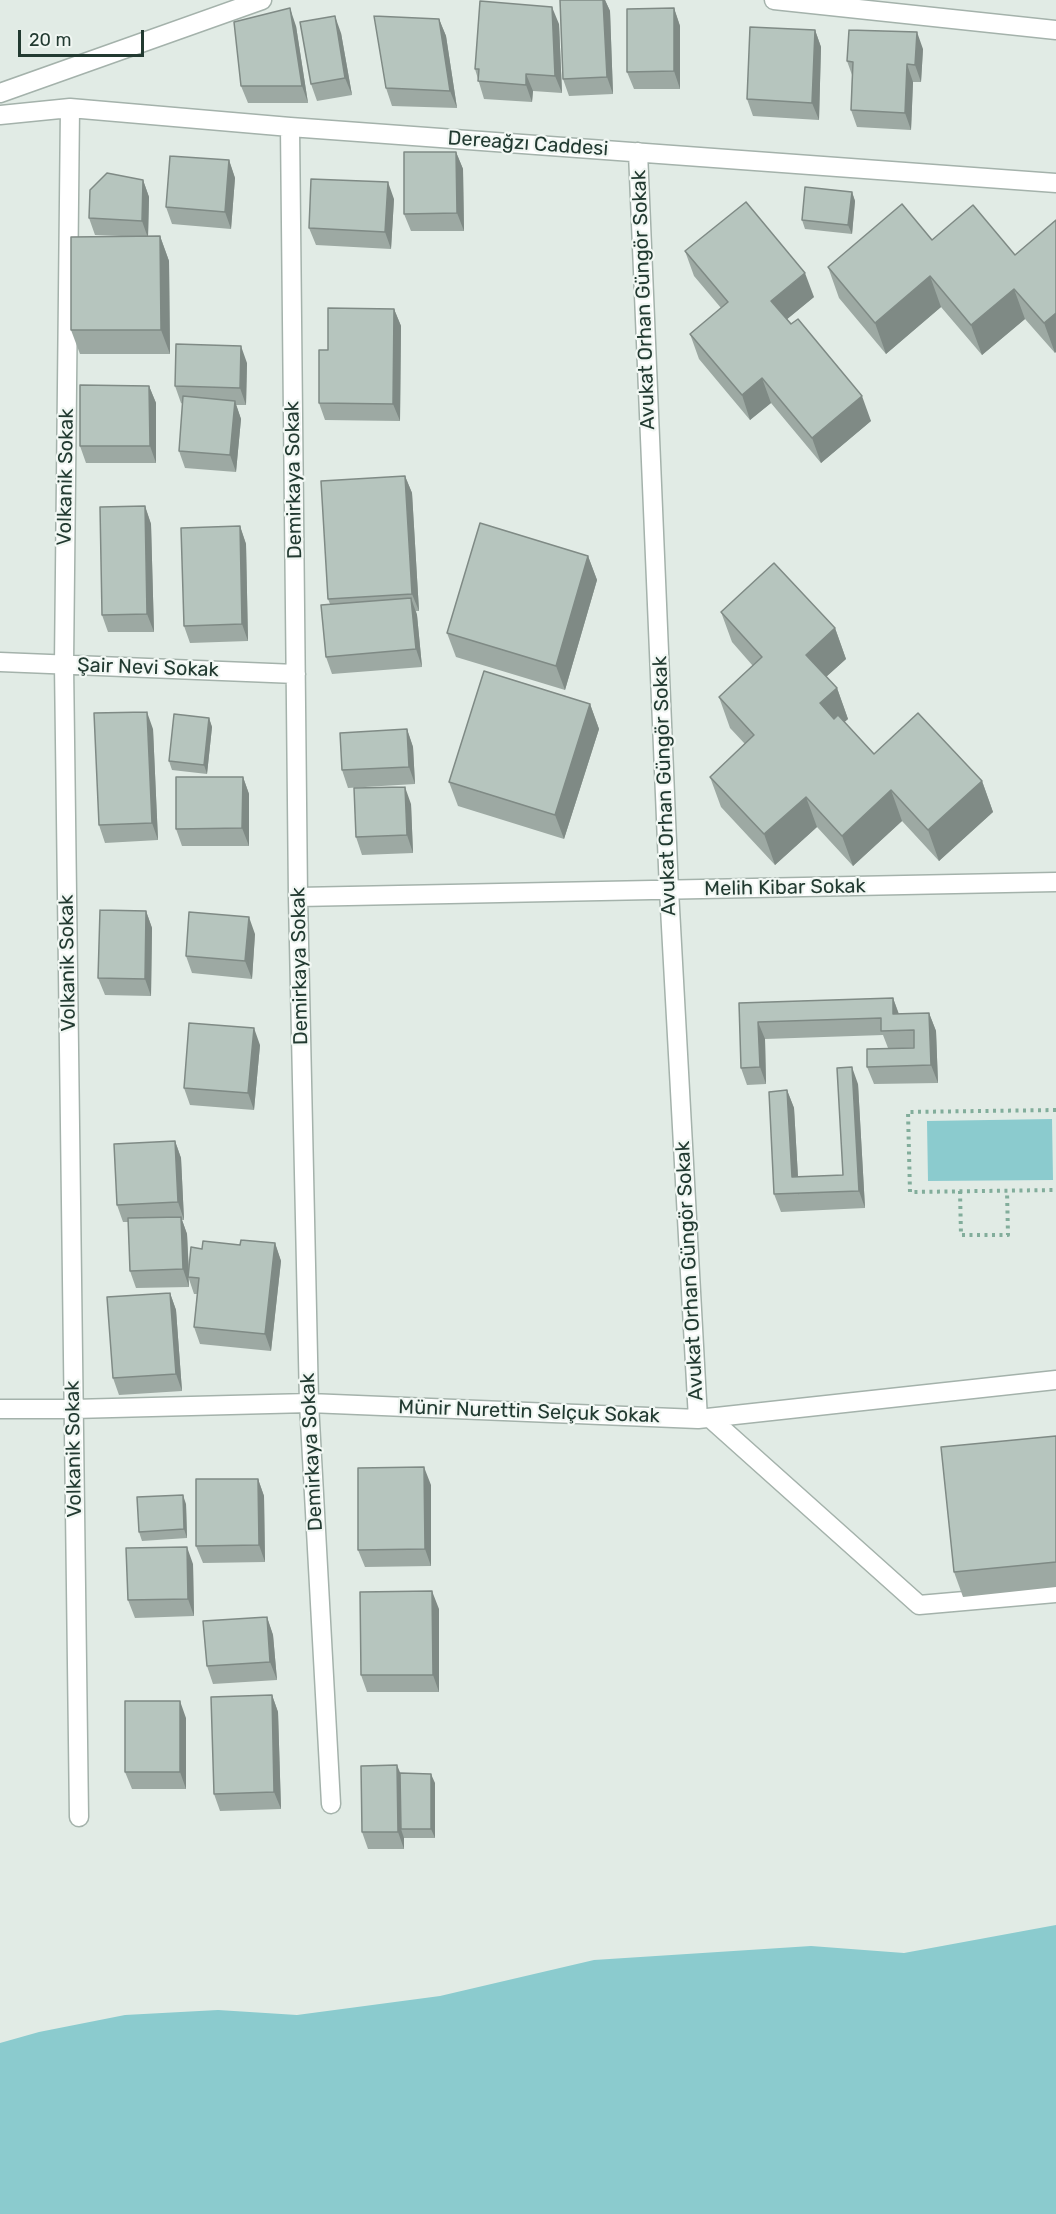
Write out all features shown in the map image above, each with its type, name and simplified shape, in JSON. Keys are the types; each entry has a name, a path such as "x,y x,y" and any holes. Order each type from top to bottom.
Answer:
{"street":[{"path":"0,93 262,0"},
{"path":"774,0 1056,30"},
{"name":"Dereağzı Caddesi","path":"0,114 70,108 290,128 1056,183"},
{"name":"Volkanik Sokak","path":"70,108 64,664 79,1817"},
{"name":"Demirkaya Sokak","path":"290,128 298,897 309,1403 331,1804"},
{"name":"Avukat Orhan Güngör Sokak","path":"638,152 669,890 704,1419"},
{"name":"Şair Nevi Sokak","path":"0,662 296,674"},
{"name":"Melih Kibar Sokak","path":"298,897 1056,882"},
{"name":"Münir Nurettin Selçuk Sokak","path":"0,1409 74,1410 309,1403 704,1419 1056,1380"},
{"path":"704,1419 919,1605 1056,1593"}],"path":[{"path":"1056,1110 908,1112 910,1192 1056,1190"},
{"path":"960,1191 962,1236 1008,1235 1007,1191"}],"water":[{"path":"1052,1119 1053,1180 928,1181 927,1121"},
{"path":"1056,1925 1056,2214 0,2214 0,2043 39,2032 125,2015 218,2010 297,2015 440,1996 594,1960 811,1946 904,1953"}],"building":[{"path":"560,0 603,0 607,77 563,79"},
{"path":"480,1 552,7 555,76 526,74 526,85 478,81 479,69 475,69"},
{"path":"290,8 302,86 241,86 234,22"},
{"path":"674,8 674,71 627,72 627,9"},
{"path":"335,16 345,78 311,84 300,22"},
{"path":"374,16 439,19 450,91 386,88"},
{"path":"750,27 815,30 812,103 747,99"},
{"path":"849,30 917,32 915,65 907,64 905,113 851,110 853,62 847,61"},
{"path":"404,152 456,152 457,213 404,214"},
{"path":"170,156 229,160 225,212 166,207"},
{"path":"107,173 143,180 142,221 89,218 90,190"},
{"path":"311,179 388,182 385,232 309,228"},
{"path":"805,187 852,192 848,225 802,220"},
{"path":"746,202 805,273 771,301 791,324 798,319 862,396 812,438 762,378 742,395 690,334 728,302 685,251"},
{"path":"902,204 932,240 973,205 1015,255 1056,220 1056,313 1044,323 1014,289 971,325 930,276 875,323 828,267"},
{"path":"160,236 161,330 71,330 71,237"},
{"path":"328,308 394,309 393,404 319,403 319,350 328,350"},
{"path":"176,344 241,346 240,388 175,386"},
{"path":"80,385 149,386 150,446 80,446"},
{"path":"183,396 235,401 230,455 179,451"},
{"path":"405,476 412,594 328,599 321,481"},
{"path":"145,506 147,614 102,615 100,507"},
{"path":"480,523 588,556 556,666 447,633"},
{"path":"240,526 242,624 184,626 181,528"},
{"path":"774,563 835,628 806,655 837,688 820,703 834,719 838,715 874,754 918,713 982,781 928,830 891,790 842,836 806,797 764,834 710,777 754,735 719,697 762,657 721,612"},
{"path":"411,598 416,649 326,657 321,605"},
{"path":"484,671 590,704 555,815 449,782"},
{"path":"147,712 152,823 99,825 94,713"},
{"path":"174,714 209,718 204,765 169,761"},
{"path":"407,729 409,767 342,770 340,733"},
{"path":"176,777 243,777 242,828 176,829"},
{"path":"405,787 407,835 356,837 354,788"},
{"path":"100,910 146,911 145,979 98,978"},
{"path":"189,912 249,917 245,961 186,956"},
{"path":"893,998 893,1014 929,1013 931,1065 867,1067 867,1049 914,1048 914,1030 881,1031 881,1018 758,1022 760,1067 741,1068 739,1003"},
{"path":"189,1023 254,1028 248,1093 184,1088"},
{"path":"852,1067 859,1191 774,1194 769,1092 787,1090 792,1177 843,1175 837,1068"},
{"path":"175,1141 178,1202 117,1205 114,1144"},
{"path":"181,1217 183,1269 130,1271 128,1218"},
{"path":"241,1240 275,1243 265,1334 194,1327 199,1278 188,1277 191,1247 202,1249 203,1241 240,1245"},
{"path":"170,1293 176,1374 113,1378 107,1297"},
{"path":"1056,1436 1056,1562 954,1572 941,1447"},
{"path":"424,1467 425,1549 358,1550 358,1468"},
{"path":"196,1479 258,1479 259,1545 196,1546"},
{"path":"183,1495 184,1529 139,1532 137,1497"},
{"path":"187,1547 188,1599 128,1600 126,1548"},
{"path":"432,1591 433,1675 361,1675 360,1592"},
{"path":"267,1617 270,1662 207,1666 203,1621"},
{"path":"272,1695 274,1792 214,1794 211,1697"},
{"path":"125,1701 180,1701 180,1772 125,1772"},
{"path":"397,1765 398,1832 362,1832 361,1766"},
{"path":"400,1773 431,1774 431,1829 401,1829"}]}
